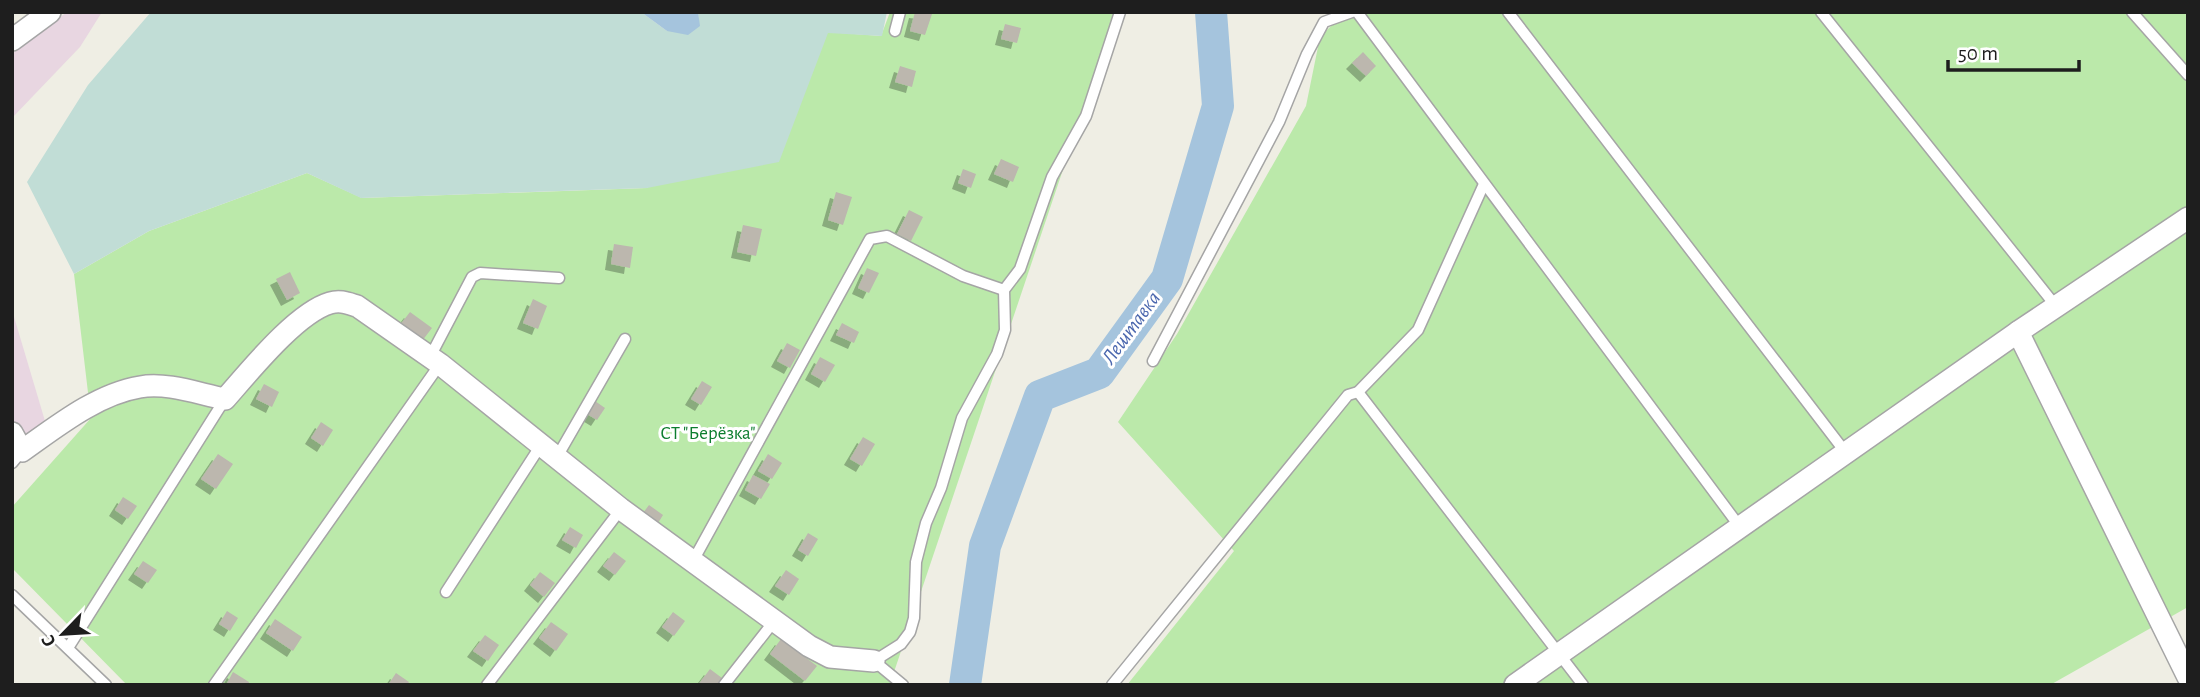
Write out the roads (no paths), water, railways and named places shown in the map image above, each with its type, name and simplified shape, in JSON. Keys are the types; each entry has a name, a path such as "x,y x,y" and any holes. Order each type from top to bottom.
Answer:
{"street":[{"path":"12,40 50,12"},
{"path":"1515,685 2055,305 2188,218"},
{"path":"16,449 69,418 140,387 164,387 225,399 289,331 329,303 342,301 356,306 435,360 621,509 809,646 830,657 874,661"},
{"path":"2018,332 2188,677"}],"lane":[{"path":"895,31 900,12"},
{"path":"903,685 874,661 901,643 910,632 914,618 916,562 926,523 941,488 962,418 998,354 1005,331 1004,290 1020,269 1052,177 1086,116 1120,12"},
{"path":"1153,361 1279,122 1324,22 1354,12 1740,527"},
{"path":"1508,12 1846,453"},
{"path":"1821,12 2055,305"},
{"path":"2132,12 2188,75"},
{"path":"1112,685 1348,395 1359,392 1418,330 1485,184"},
{"path":"693,561 870,239 887,236 963,276 1004,290"},
{"path":"214,685 435,360 472,277 480,273 559,278"},
{"path":"446,592 549,451 625,339"},
{"path":"1359,392 1583,685"},
{"path":"68,648 225,399"},
{"path":"487,685 621,509"},
{"path":"12,595 106,685"},
{"path":"724,685 775,620"}],"waterway":[{"name":"Лештавка","path":"965,685 985,546 1040,396 1099,373 1167,279 1218,106 1211,12"}],"park label":[{"name":"СТ \"Берёзка\"","path":"708,433"}]}
